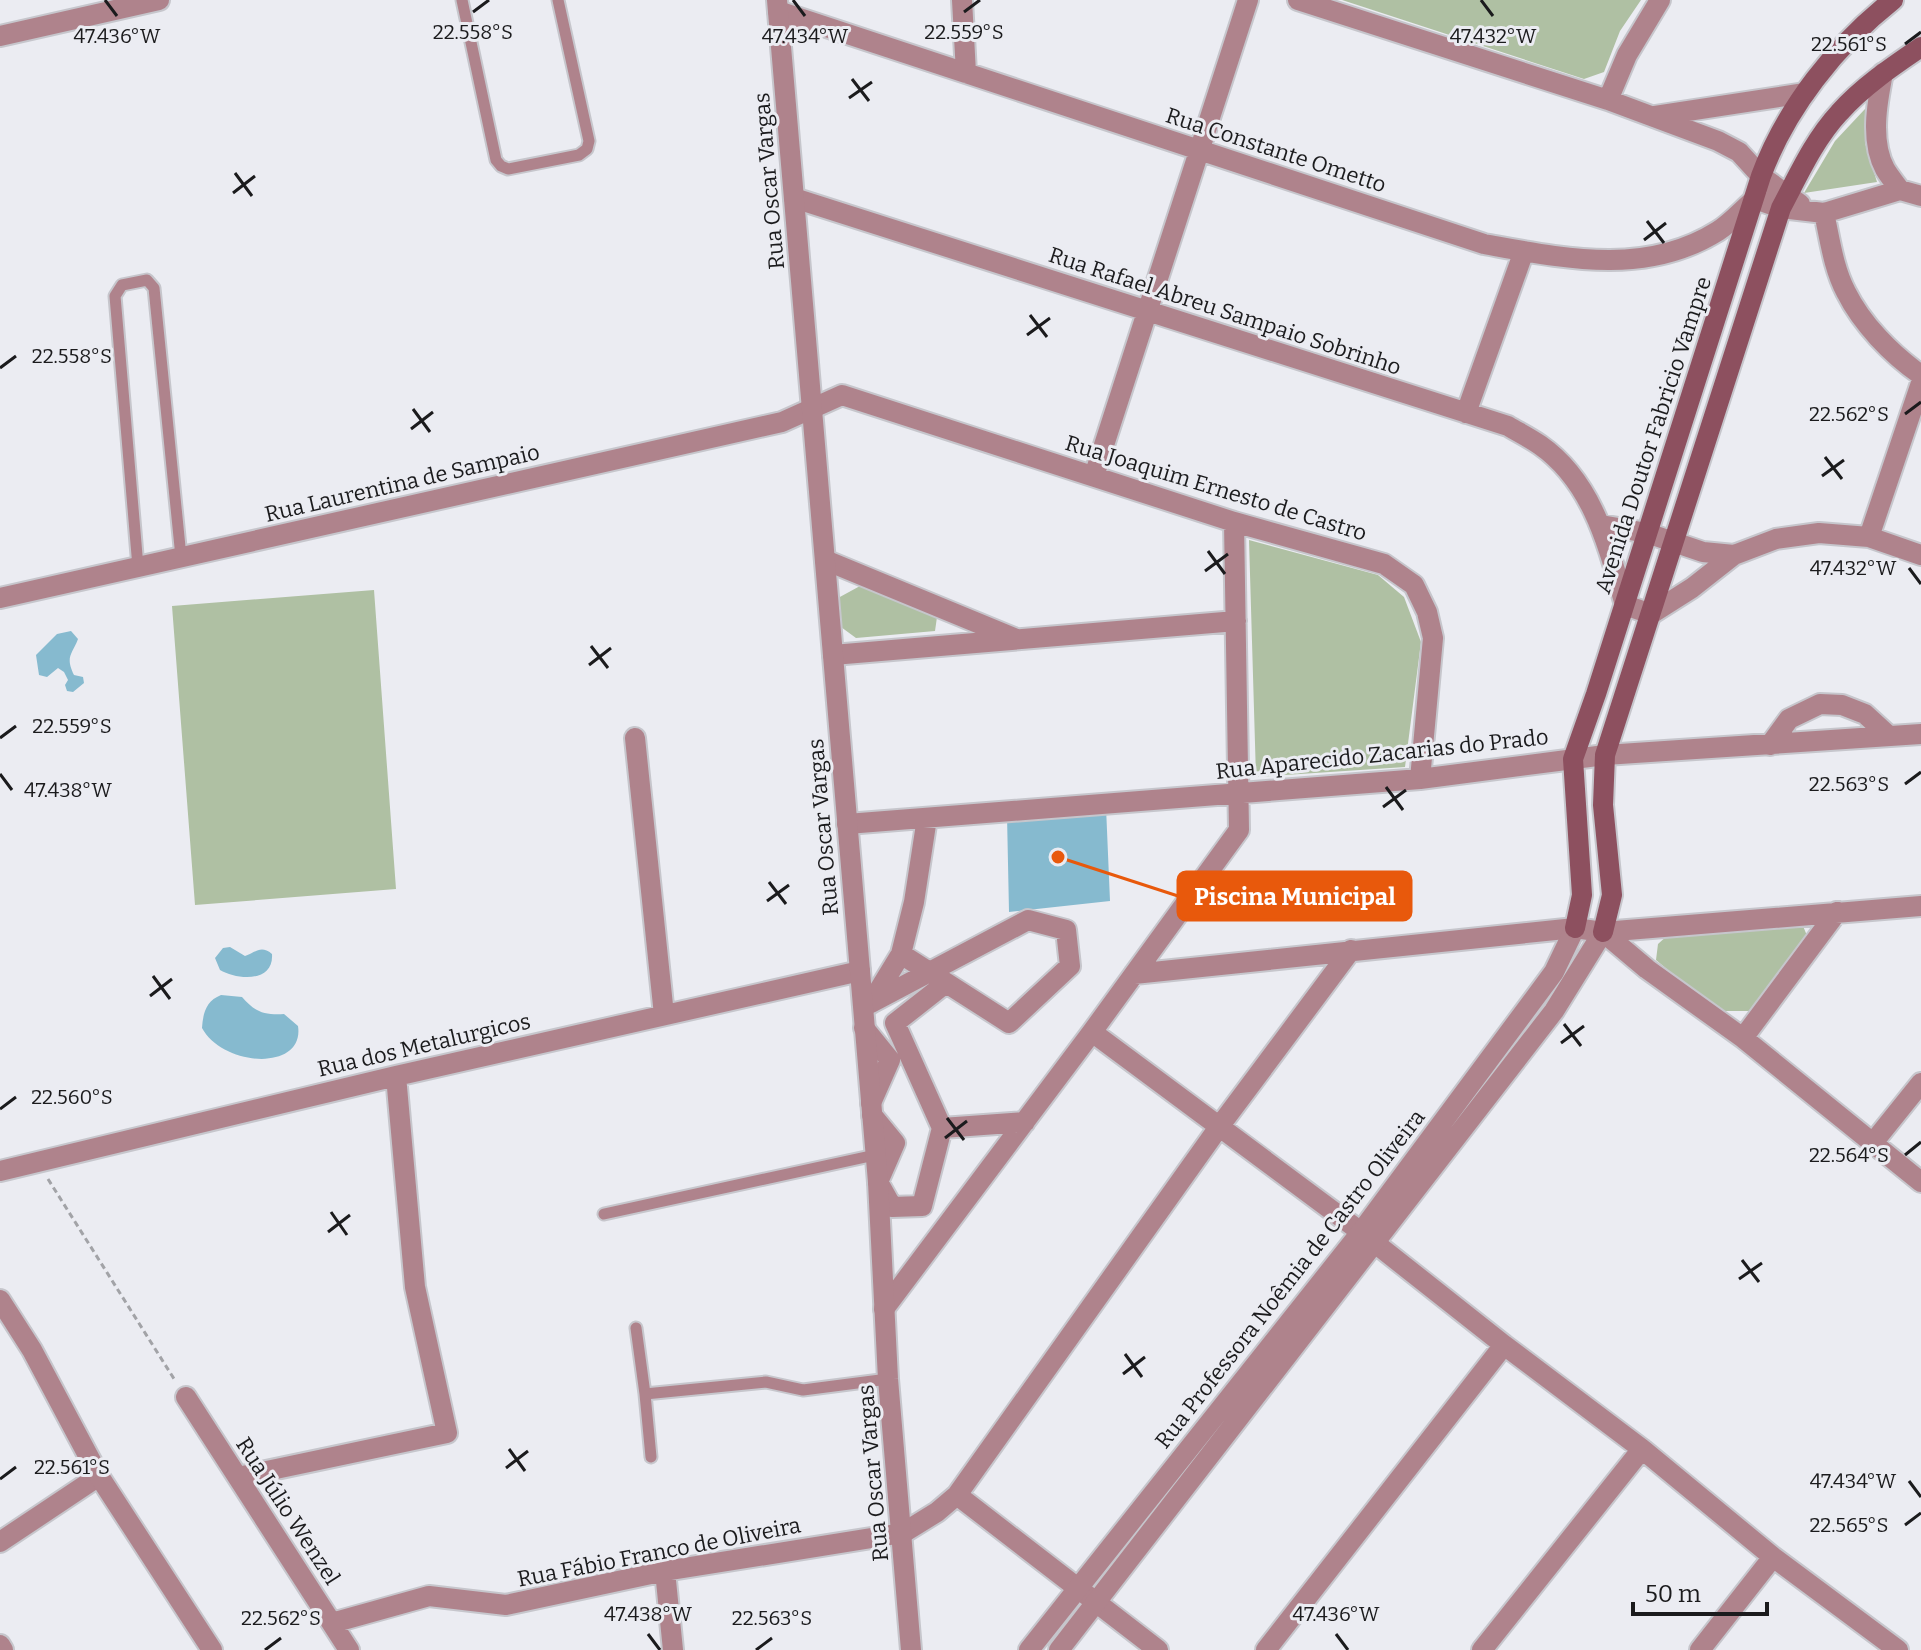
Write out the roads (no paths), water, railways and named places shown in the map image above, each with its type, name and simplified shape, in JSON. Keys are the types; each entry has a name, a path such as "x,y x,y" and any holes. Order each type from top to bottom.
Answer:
{"main road":[{"name":"Avenida Doutor Fabricio Vampre","path":"1575,928 1582,895 1573,759 1761,176 1772,148 1805,93 1869,19 1893,0"},
{"path":"1603,932 1612,895 1603,805 1605,755 1785,201 1804,164 1839,113 1883,73 1921,47"}],"street":[{"path":"0,36 159,0"},
{"path":"962,0 966,73"},
{"path":"1094,476 1248,0"},
{"path":"1298,0 1608,100 1718,141 1739,152 1785,201"},
{"path":"1608,100 1627,55 1660,0"},
{"name":"Rua Constante Ometto","path":"778,6 966,73 1484,244 1571,260 1615,262 1675,252 1719,231 1755,199"},
{"name":"Rua Oscar Vargas","path":"778,6 866,1016 888,1379 911,1650"},
{"path":"1883,73 1877,104 1877,137 1884,167 1900,190"},
{"path":"1651,116 1805,93"},
{"path":"1755,199 1785,201 1815,211 1900,190 1921,196"},
{"name":"Rua Rafael Abreu Sampaio Sobrinho","path":"794,198 1508,426 1542,446 1589,500 1601,525 1625,605"},
{"path":"1815,211 1846,292 1870,327 1898,359 1921,375"},
{"path":"1466,413 1524,251"},
{"path":"1869,537 1921,383"},
{"name":"Rua Joaquim Ernesto de Castro","path":"812,409 842,395 1234,522 1384,564 1414,585 1427,612 1433,638 1420,779"},
{"name":"Rua Laurentina de Sampaio","path":"0,598 782,422 812,409"},
{"path":"884,1309 1239,830 1234,522"},
{"path":"1601,525 1647,533 1703,552 1734,555"},
{"path":"1625,605 1651,614 1692,588 1734,555 1776,539 1819,533 1869,537 1921,555"},
{"path":"825,560 1018,639"},
{"path":"833,655 1236,621"},
{"path":"1770,745 1789,719 1820,704 1842,705 1865,714 1889,736"},
{"name":"Rua Aparecido Zacarias do Prado","path":"847,824 1420,779 1605,755 1921,734"},
{"path":"635,738 664,1015"},
{"path":"866,1016 901,954 914,902 927,818"},
{"path":"1134,974 1575,928 1603,932 1921,906"},
{"path":"1743,1038 1837,912"},
{"path":"866,1016 937,977 1028,920 1066,930 1070,966 1009,1023 937,977 901,954"},
{"name":"Rua Professora Noêmia de Castro Oliveira","path":"1059,1650 1367,1237 1554,972 1575,928"},
{"path":"1603,932 1647,969 1743,1038 1921,1182"},
{"name":"Rua Professora Noêmia de Castro Oliveira","path":"1029,1650 1554,1011 1603,932"},
{"path":"903,1533 957,1495 1219,1127 1351,950"},
{"name":"Rua dos Metalurgicos","path":"0,1171 396,1076 860,971"},
{"path":"871,1109 895,1143 878,1182 892,1207 922,1206 942,1128 895,1023 937,977"},
{"path":"1092,1032 1367,1237 1642,1449 1773,1557 1898,1650"},
{"path":"238,1477 447,1433 415,1287 396,1076"},
{"path":"1872,1144 1921,1083"},
{"path":"942,1128 1025,1122"},
{"path":"0,1300 32,1350 99,1476 212,1650"},
{"path":"1266,1650 1504,1345"},
{"name":"Rua Júlio Wenzel","path":"186,1397 349,1650"},
{"path":"1482,1650 1642,1449"},
{"path":"0,1542 99,1476"},
{"path":"957,1495 1158,1650"},
{"name":"Rua Fábio Franco de Oliveira","path":"332,1623 429,1596 506,1605 665,1571 903,1533"},
{"path":"1700,1650 1773,1557"},
{"path":"665,1571 673,1650"}],"lane":[{"path":"462,0 496,160 508,169 579,155 587,149 589,141 558,0"},
{"path":"138,567 115,296 122,285 147,280 154,288 181,557"},
{"path":"604,1214 875,1155"},
{"path":"636,1328 651,1457"},
{"path":"645,1394 766,1382 803,1390 888,1379"}],"water":[{"path":"71,631 78,639 70,656 70,664 74,675 83,677 84,683 73,692 67,691 65,685 68,680 58,668 47,677 39,675 36,655 57,634"},
{"path":"1106,807 1110,901 1009,912 1007,815"},
{"path":"230,947 245,956 265,950 272,954 271,963 267,970 253,977 227,973 220,970 215,958 223,948"},
{"path":"221,995 242,997 265,1013 284,1014 298,1026 297,1041 289,1051 276,1057 243,1057 227,1051 212,1041 202,1028 206,1008"}],"place":[{"name":"Piscina Municipal","path":"1058,857"}]}
